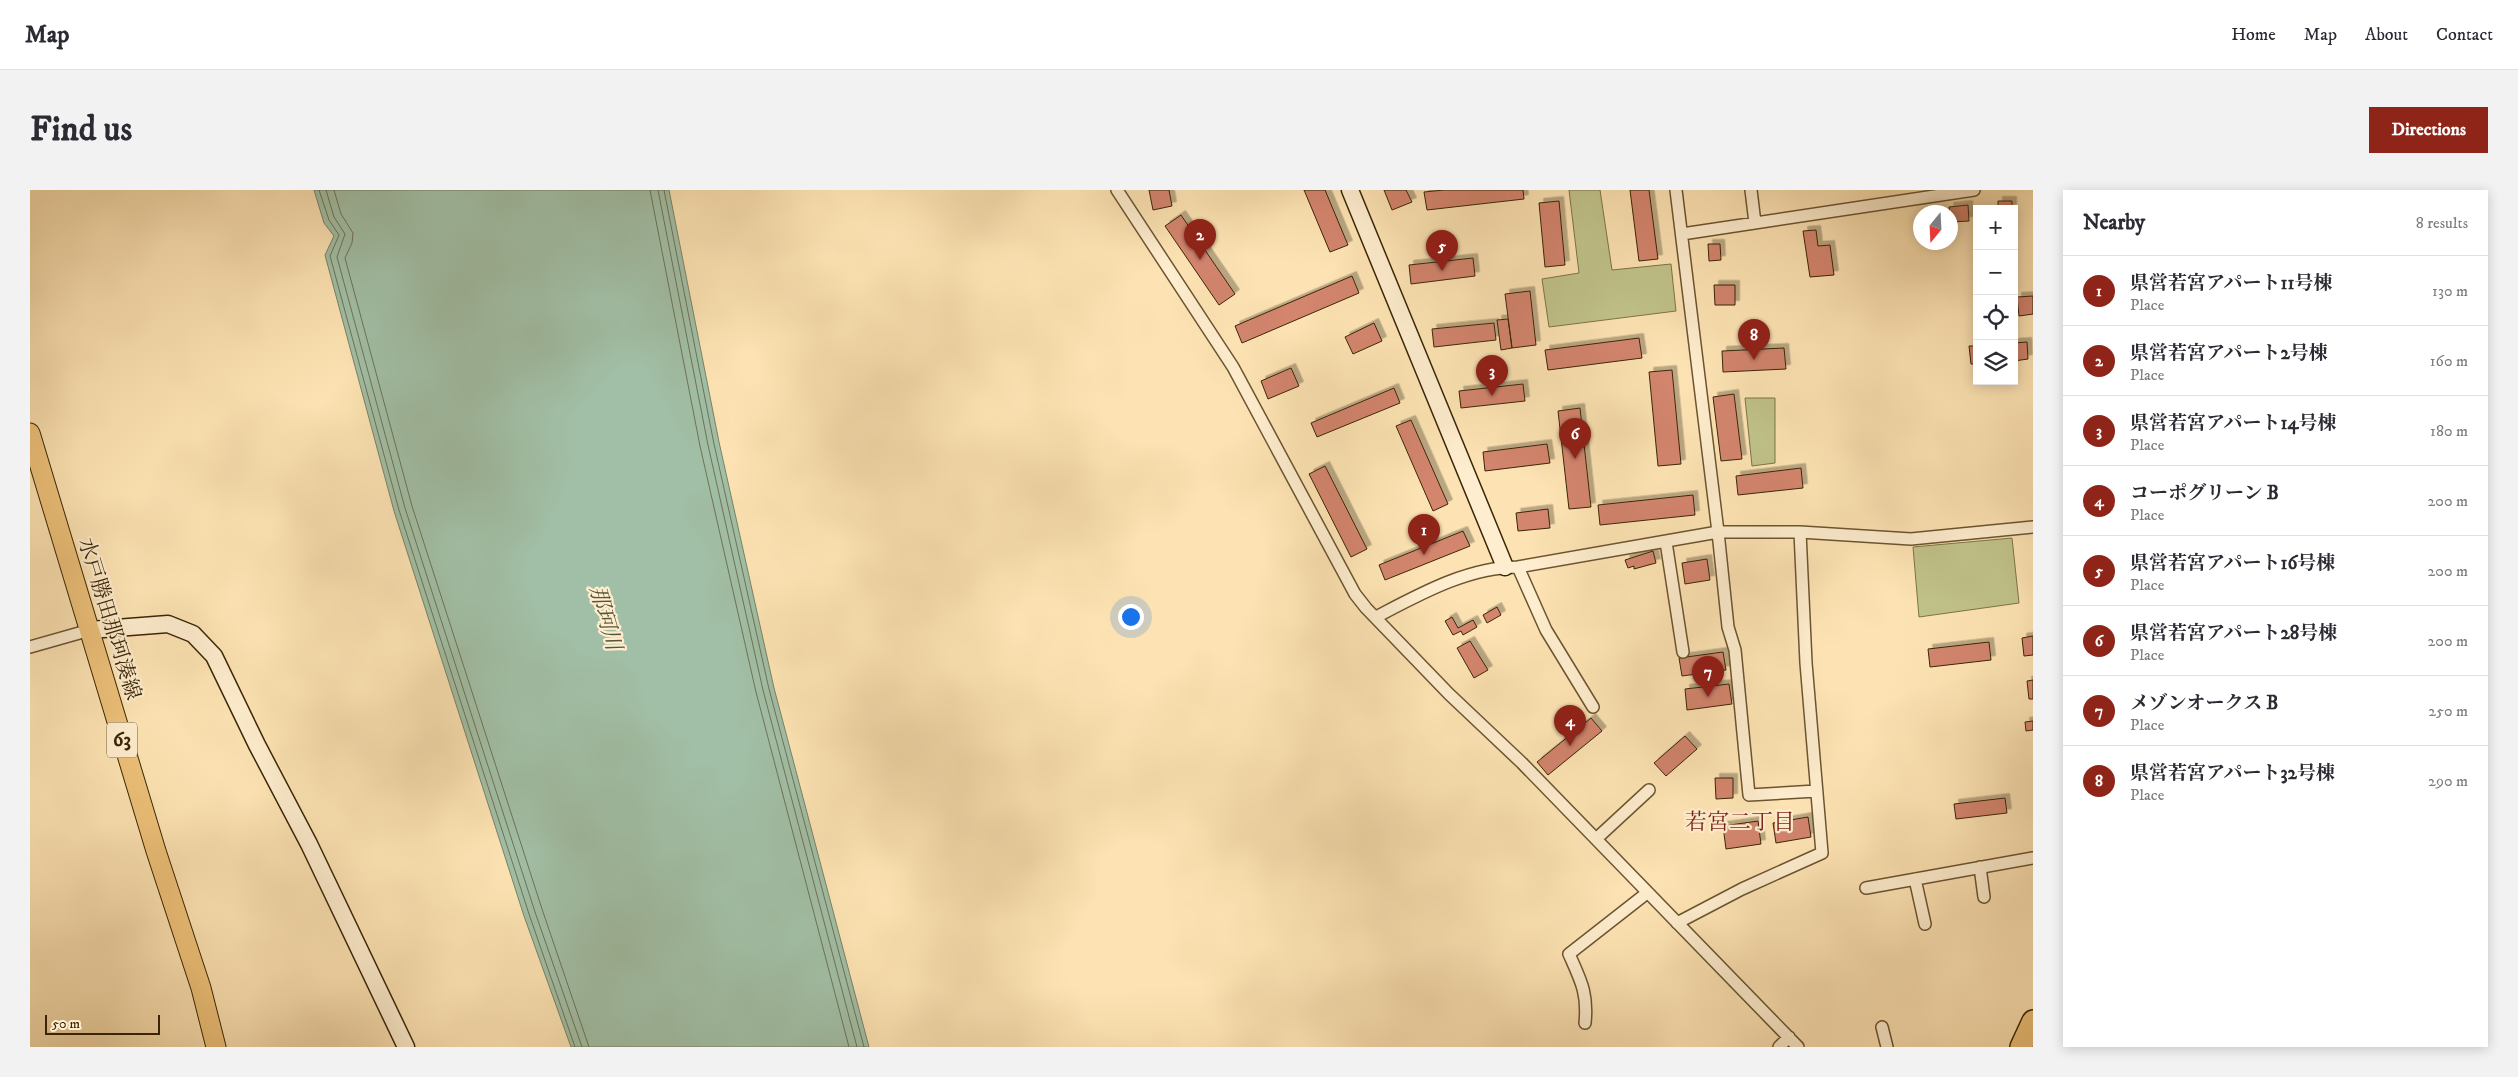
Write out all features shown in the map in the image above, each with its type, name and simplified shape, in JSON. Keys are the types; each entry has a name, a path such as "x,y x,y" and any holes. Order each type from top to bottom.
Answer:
{"highway":[{"path":"2021,1047 2033,1022"}],"main road":[{"name":"水戸勝田那珂湊線","path":"30,433 156,851 201,988 216,1047"}],"street":[{"path":"1117,190 1233,367 1355,594 1449,694 1522,763 1646,893 1798,1047"},
{"path":"1350,190 1511,567 1546,630 1593,707"},
{"path":"1676,190 1728,627 1734,650 1749,795 1816,791"},
{"path":"1751,190 1754,223"},
{"path":"1682,234 1936,193 1974,190"},
{"path":"1376,617 1436,587 1488,569 1511,567 1718,532 1800,532 1911,539 2033,526"},
{"path":"1677,923 1742,889 1822,853 1806,663 1800,532"},
{"path":"1666,542 1684,652"},
{"path":"30,647 90,630 168,624 193,634 214,656 257,745 309,844 406,1047"},
{"path":"1596,839 1649,790"},
{"path":"1866,888 2033,858"},
{"path":"1980,867 1984,898"},
{"path":"1915,879 1925,924"},
{"path":"1586,1023 1587,1003 1583,986 1569,954 1646,893"},
{"path":"1882,1027 1886,1047"},
{"path":"1779,1047 1789,1037"}],"green space":[{"path":"1569,190 1600,190 1612,270 1671,264 1676,311 1549,327 1542,279 1579,273"},
{"path":"1745,398 1775,398 1775,463 1752,466"},
{"path":"2012,538 2019,603 1919,617 1913,547"}],"water":[{"name":"那珂川","path":"314,190 669,190 719,442 774,688 869,1047 571,1047 524,916 394,511 325,255 334,236 324,223"}],"building":[{"path":"1149,190 1169,190 1172,206 1153,210"},
{"path":"1304,190 1325,190 1348,245 1330,252"},
{"path":"1384,190 1406,190 1412,202 1392,210"},
{"path":"1444,190 1523,190 1524,199 1427,210 1424,192"},
{"path":"1630,190 1649,190 1658,259 1639,261"},
{"path":"1559,201 1565,265 1545,267 1539,203"},
{"path":"1998,201 2012,201 2012,205 1998,205"},
{"path":"1968,205 1969,221 1958,222 1958,206"},
{"path":"1181,215 1235,294 1219,305 1165,226"},
{"path":"1816,230 1818,246 1830,245 1834,275 1810,277 1803,231"},
{"path":"1708,244 1720,244 1721,260 1709,261"},
{"path":"1473,258 1475,276 1411,284 1409,265"},
{"path":"1352,276 1359,293 1242,343 1235,326"},
{"path":"1714,285 1735,285 1735,305 1715,305"},
{"path":"1530,291 1536,345 1512,348 1505,294"},
{"path":"2033,296 2033,314 2019,316 2018,297"},
{"path":"1508,319 1512,348 1501,350 1497,320"},
{"path":"1374,323 1382,341 1353,354 1345,337"},
{"path":"1494,323 1496,340 1434,347 1432,329"},
{"path":"1639,338 1642,358 1548,370 1545,350"},
{"path":"2027,342 2028,359 2018,360 2018,343"},
{"path":"1969,346 1973,346 1973,364 1971,364"},
{"path":"1784,348 1786,369 1723,372 1722,351"},
{"path":"1291,368 1299,386 1268,399 1261,381"},
{"path":"1672,370 1681,464 1658,466 1649,372"},
{"path":"1523,384 1525,401 1461,408 1459,391"},
{"path":"1394,388 1400,403 1317,437 1311,423"},
{"path":"1734,394 1742,459 1721,461 1713,397"},
{"path":"1580,408 1591,507 1569,509 1558,411"},
{"path":"1411,420 1448,504 1433,511 1396,426"},
{"path":"1547,444 1550,463 1485,471 1483,452"},
{"path":"1325,466 1367,549 1351,557 1309,474"},
{"path":"1801,468 1803,488 1738,495 1736,476"},
{"path":"1693,495 1695,515 1600,525 1598,505"},
{"path":"1548,509 1550,528 1518,531 1516,513"},
{"path":"1463,531 1470,546 1385,580 1379,565"},
{"path":"1653,551 1656,563 1634,569 1634,566 1628,568 1625,560"},
{"path":"1707,559 1710,580 1685,584 1682,563"},
{"path":"1497,607 1501,615 1487,623 1483,615"},
{"path":"1452,617 1458,628 1473,620 1477,627 1463,635 1461,631 1453,635 1445,621"},
{"path":"2033,636 2033,655 2024,656 2022,638"},
{"path":"1470,641 1488,670 1474,678 1457,648"},
{"path":"1989,642 1991,660 1930,667 1928,649"},
{"path":"1723,652 1726,670 1682,676 1679,658"},
{"path":"2033,680 2033,699 2029,699 2027,681"},
{"path":"1729,684 1732,704 1687,710 1685,689"},
{"path":"1591,718 1602,731 1548,775 1537,762"},
{"path":"2033,721 2033,730 2026,731 2025,722"},
{"path":"1685,736 1697,749 1666,776 1654,763"},
{"path":"1715,778 1733,778 1733,798 1716,799"},
{"path":"2005,798 2007,813 1956,819 1954,804"},
{"path":"1808,817 1811,837 1776,843 1773,823"},
{"path":"1758,821 1761,844 1726,849 1723,826"}],"place":[{"name":"県営若宮アパート2号棟","path":"1200,260"},
{"name":"県営若宮アパート16号棟","path":"1442,271"},
{"name":"県営若宮アパート32号棟","path":"1754,360"},
{"name":"県営若宮アパート14号棟","path":"1492,396"},
{"name":"県営若宮アパート28号棟","path":"1575,459"},
{"name":"県営若宮アパート11号棟","path":"1424,555"},
{"name":"メゾンオークス B","path":"1708,697"},
{"name":"コーポグリーン B","path":"1570,746"}],"district":[{"name":"若宮二丁目","path":"1740,822"}]}
